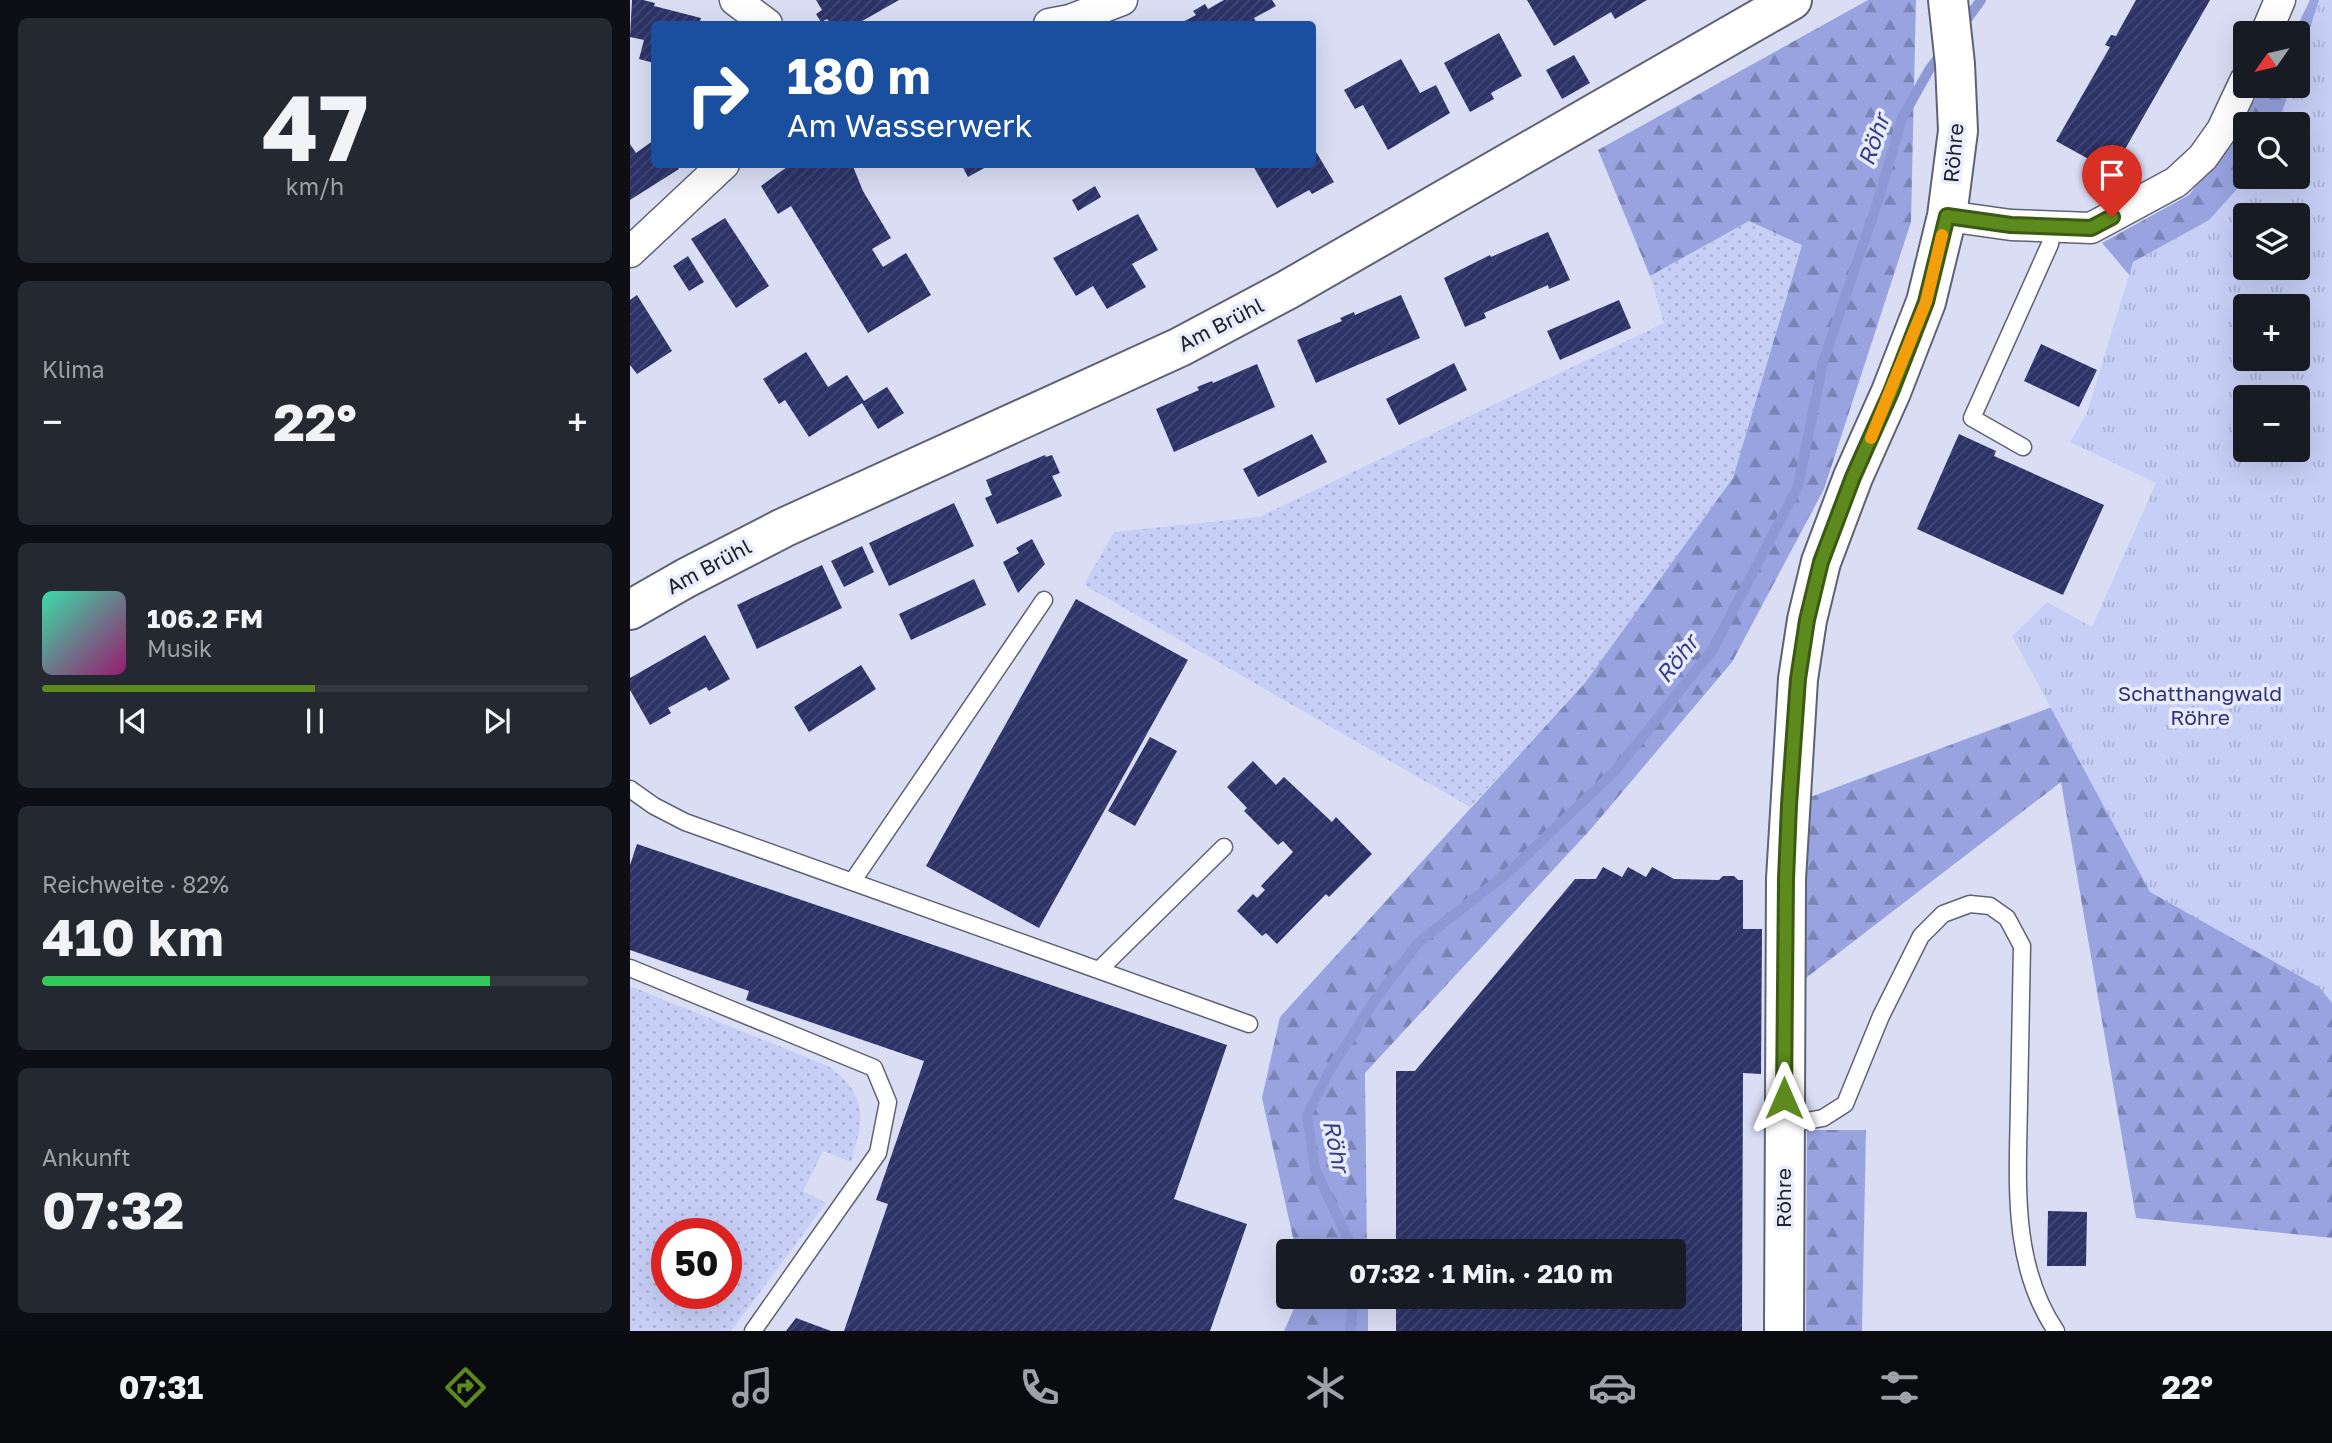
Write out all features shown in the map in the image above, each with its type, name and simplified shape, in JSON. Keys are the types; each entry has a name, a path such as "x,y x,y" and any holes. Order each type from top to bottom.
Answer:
{"main road":[{"name":"Am Brühl","path":"630,611 686,578 783,528 1180,347 1287,290 1792,0"},
{"name":"Röhre","path":"1784,1331 1787,842 1798,679 1807,620 1821,562 1853,477 1891,392 1926,302 1947,216 1958,131 1955,64 1948,0"}],"street":[{"path":"735,0 763,21"},
{"path":"1065,21 1122,0"},
{"path":"2271,21 2280,0"},
{"path":"1947,216 2011,225 2091,228 2176,182 2209,148 2222,130 2237,98"},
{"path":"630,252 720,168"}],"lane":[{"path":"2023,447 1972,418 2050,244 2052,227"},
{"path":"852,881 1044,600"},
{"path":"630,789 654,806 685,821 1249,1024"},
{"path":"1099,970 1224,848"},
{"path":"1784,1125 1823,1118 1845,1104 1881,1016 1921,936 1943,914 1970,904 1990,906 2007,918 2022,946 2017,1206 2025,1263 2043,1312 2056,1331"},
{"path":"630,968 874,1068 888,1102 878,1153 753,1331"}],"green space":[{"path":"1868,0 1916,0 1911,222 1824,489 1732,662 1591,829 1365,1073 1367,1239 1293,1239 1262,1098 1280,1017 1585,683 1733,478 1802,245 1749,221 1650,276 1598,150"},
{"path":"2310,0 2332,0 2332,1238 2136,1218 2061,782 1806,978 1789,805 2076,698 2211,370 2102,243 2189,195 2233,136 2233,189 2310,189 2310,112 2248,112 2256,98 2310,98 2310,21 2300,21"},
{"name":"Schatthangwald Röhre","path":"2319,0 2332,0 2332,1003 2319,987 2150,892 2012,636 2047,602 2092,627 2156,483 2070,442 2087,413 2133,262 2209,220 2237,189 2310,189 2310,112 2282,112 2287,98 2310,98 2310,28"},
{"path":"1749,221 1802,244 1733,478 1586,683 1470,807 1084,585 1114,532 1259,517 1664,323 1650,276"},
{"path":"630,986 828,1066 851,1087 857,1098 860,1109 859,1133 851,1162 823,1151 803,1191 826,1203 731,1331 630,1331"},
{"path":"1807,1130 1866,1130 1862,1331 1806,1331"},
{"path":"1294,1309 1368,1309 1368,1331 1284,1331"}],"building":[{"path":"632,0 655,3 654,6 701,18 700,21 651,21 651,62 639,59 644,40 630,37"},
{"path":"816,0 899,0 862,21 820,21 816,14 822,10"},
{"path":"1224,0 1272,0 1276,6 1254,18 1256,21 1185,21 1196,15 1193,11 1205,4 1208,9"},
{"path":"1527,0 1647,0 1615,19 1611,12 1554,46"},
{"path":"2136,0 2210,0 2112,172 2056,141 2110,47 2105,45 2111,35 2116,36"},
{"path":"1499,33 1522,76 1491,93 1494,99 1470,112 1444,63"},
{"path":"1574,55 1590,83 1562,99 1546,70"},
{"path":"1401,59 1420,93 1436,85 1450,113 1388,150 1363,105 1355,109 1344,90"},
{"path":"651,142 651,168 679,169 630,200 630,144 636,153"},
{"path":"1316,152 1334,182 1312,194 1309,190 1277,208 1254,168 1316,168"},
{"path":"786,168 854,168 863,191 891,238 872,249 883,267 906,253 931,295 868,333 791,206 778,214 761,186"},
{"path":"963,168 984,168 968,177"},
{"path":"1095,186 1101,197 1078,211 1072,200"},
{"path":"1138,214 1158,250 1132,264 1146,287 1107,309 1093,286 1076,296 1053,258"},
{"path":"725,218 769,286 736,308 691,239"},
{"path":"1548,232 1570,280 1549,289 1548,285 1484,313 1486,318 1465,327 1444,278 1490,255 1491,257"},
{"path":"688,256 704,282 689,291 673,266"},
{"path":"637,295 672,351 637,374 630,365 630,300"},
{"path":"1401,295 1420,338 1316,383 1297,340 1342,321 1340,318 1354,312 1355,315"},
{"path":"1619,300 1631,328 1560,360 1547,331"},
{"path":"2041,344 2097,370 2079,407 2024,381"},
{"path":"806,352 828,387 847,375 864,401 887,387 904,413 878,429 862,403 809,437 785,400 779,404 763,379"},
{"path":"1454,363 1467,390 1399,425 1386,399"},
{"path":"1257,364 1275,407 1174,452 1156,409 1199,390 1197,387"},
{"path":"1312,434 1327,462 1258,497 1243,469"},
{"path":"1959,434 1996,451 1994,456 2104,505 2063,595 1917,529"},
{"path":"1045,455 1052,455 1060,473 1052,476 1062,496 997,524 985,498 992,495 986,480"},
{"path":"954,503 974,546 889,586 869,543"},
{"path":"1032,539 1045,564 1018,593 1003,562 1019,553 1016,548"},
{"path":"862,546 874,572 844,587 831,561"},
{"path":"822,565 842,608 757,649 737,605"},
{"path":"974,579 986,605 911,640 899,614"},
{"path":"1076,599 1188,660 1039,928 926,866"},
{"path":"705,635 730,679 709,691 706,687 668,708 671,713 650,725 630,690 630,678"},
{"path":"861,665 876,689 809,732 794,707"},
{"path":"1150,737 1177,751 1135,826 1108,811"},
{"path":"1253,761 1276,785 1284,777 1332,822 1336,817 1372,854 1329,897 1326,894 1277,944 1266,933 1262,936 1237,911 1253,894 1257,898 1265,890 1261,886 1293,852 1283,841 1278,845 1244,811 1247,808 1227,787"},
{"path":"637,844 1227,1045 1174,1199 1247,1224 1210,1331 844,1331 888,1204 876,1200 924,1061 746,1000 749,991 630,950 630,865"},
{"path":"1603,867 1622,877 1628,867 1646,877 1652,867 1674,879 1719,880 1723,876 1734,876 1743,880 1743,929 1762,929 1761,1074 1743,1073 1742,1331 1396,1331 1396,1309 1686,1309 1686,1239 1396,1239 1396,1071 1415,1071 1575,879 1596,879"},
{"path":"2048,1211 2087,1212 2086,1266 2047,1266"},
{"path":"796,1318 831,1331 786,1331"}],"waterway":[{"name":"Röhr","path":"1962,26 1981,0"},
{"name":"Röhr","path":"1348,1239 1315,1169 1307,1115 1330,1070 1374,1001 1418,943 1511,870 1616,770 1713,649 1798,486 1823,362 1879,198 1902,118 1929,70 1944,50"},
{"name":"Röhr","path":"1350,1331 1353,1309"}],"slow traffic":[{"path":"1871,438 1926,302 1942,235"}],"route":[{"path":"1784,1098 1789,805 1798,679 1807,620 1821,562 1853,477 1891,392 1926,302 1947,216 2011,225 2091,228 2112,217"}]}
